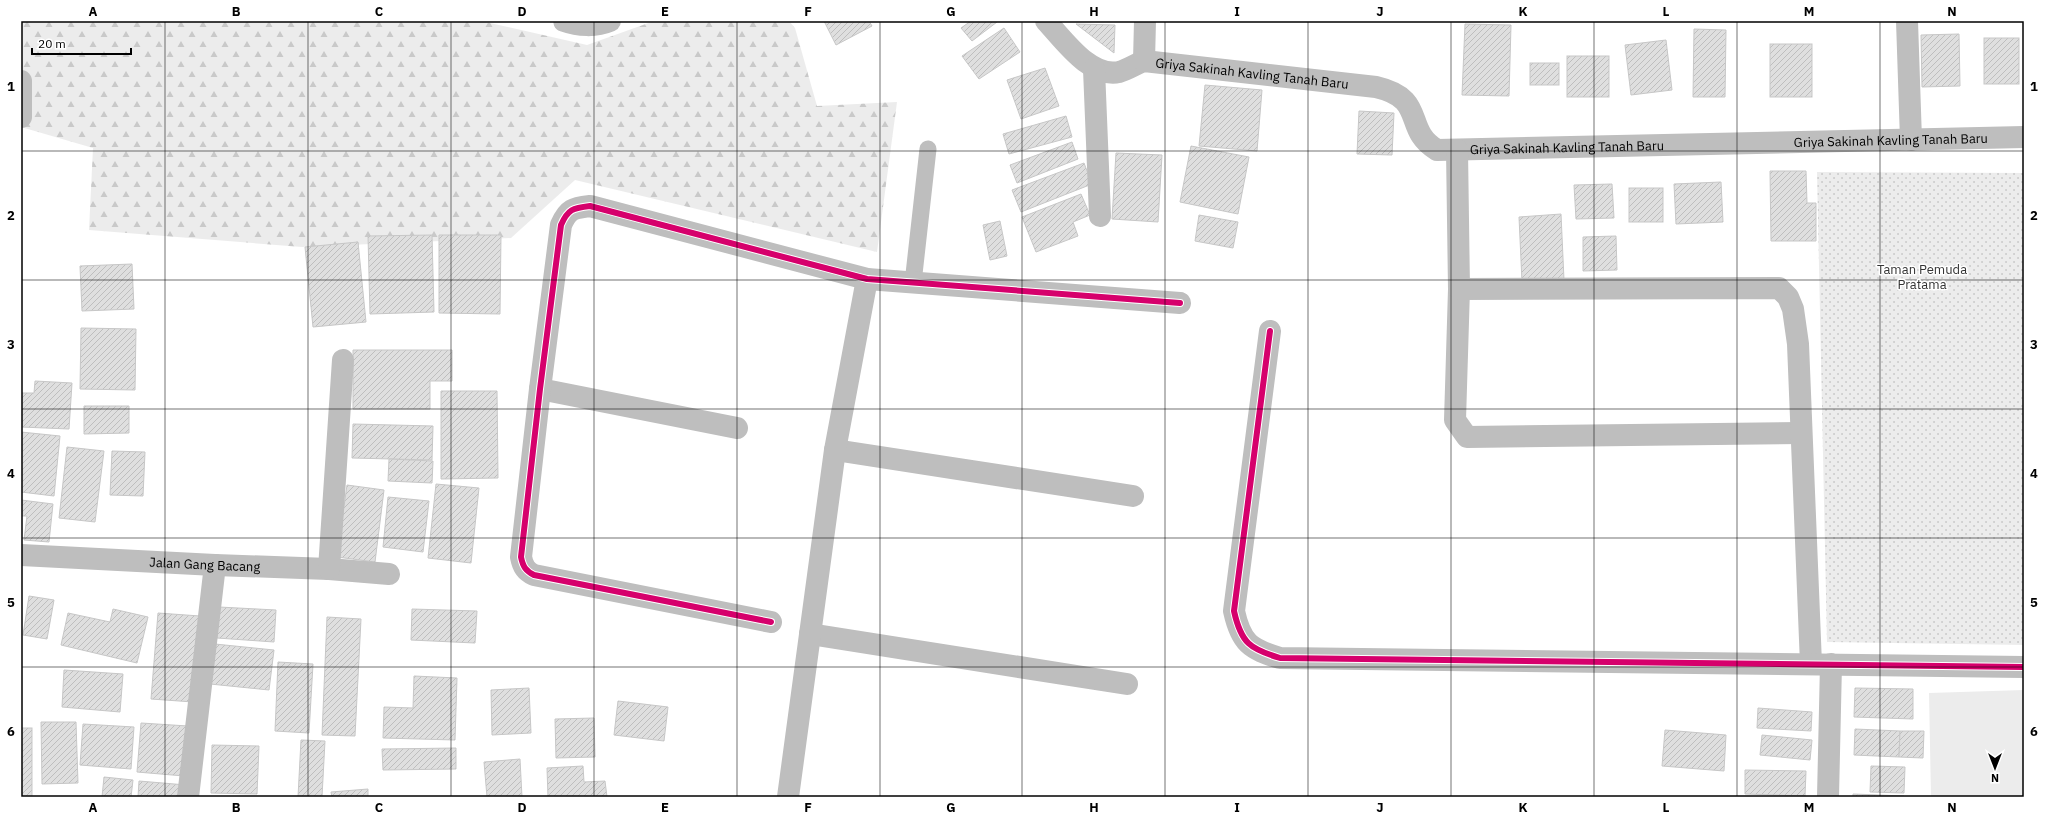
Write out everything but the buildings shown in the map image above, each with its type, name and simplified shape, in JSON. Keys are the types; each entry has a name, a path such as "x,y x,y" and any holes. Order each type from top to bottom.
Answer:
{"street":[{"path":"564,21 577,26 605,23 610,21"},
{"path":"1046,21 1094,69 1100,216"},
{"name":"Griya Sakinah Kavling Tanah Baru","path":"1144,60 1145,21"},
{"path":"1907,21 1911,140"},
{"name":"Griya Sakinah Kavling Tanah Baru","path":"1094,69 1107,73 1120,72 1144,60 1376,87 1390,91 1401,97 1409,105 1418,131 1426,143 1437,150 2024,137"},
{"path":"21,81 21,117"},
{"path":"1457,150 1459,289 1455,420 1467,437 1801,434"},
{"path":"771,622 534,575 526,571 522,565 521,557 540,389 561,225 566,213 577,207 590,206 867,279 1180,303"},
{"path":"788,797 835,450 867,279"},
{"path":"1459,289 1779,288 1788,297 1793,309 1798,344 1801,434 1821,664 1828,797"},
{"path":"1270,331 1234,612 1238,630 1247,642 1258,651 1280,658 2024,667"},
{"path":"329,569 343,360"},
{"path":"540,389 737,428"},
{"path":"835,450 1133,496"},
{"name":"Jalan Gang Bacang","path":"21,555 329,569 389,574"},
{"path":"188,797 215,565"},
{"path":"810,634 1127,684"}],"lane":[{"path":"913,283 928,149"}],"green space":[{"path":"21,21 481,21 587,45 654,21 789,21 795,28 817,106 897,102 877,252 575,180 511,238 302,247 89,230 93,148 21,127"},
{"name":"Taman Pemuda Pratama","path":"1817,172 2024,173 2024,645 1827,642"},
{"path":"2024,690 2024,797 1931,797 1929,693"}],"cycle path":[{"path":"771,622 534,575 524,566 521,557 540,389 561,225 569,212 575,209 590,206 867,279 1180,303"},
{"path":"1270,331 1234,611 1240,631 1248,643 1254,648 1280,658 2024,667"}]}
